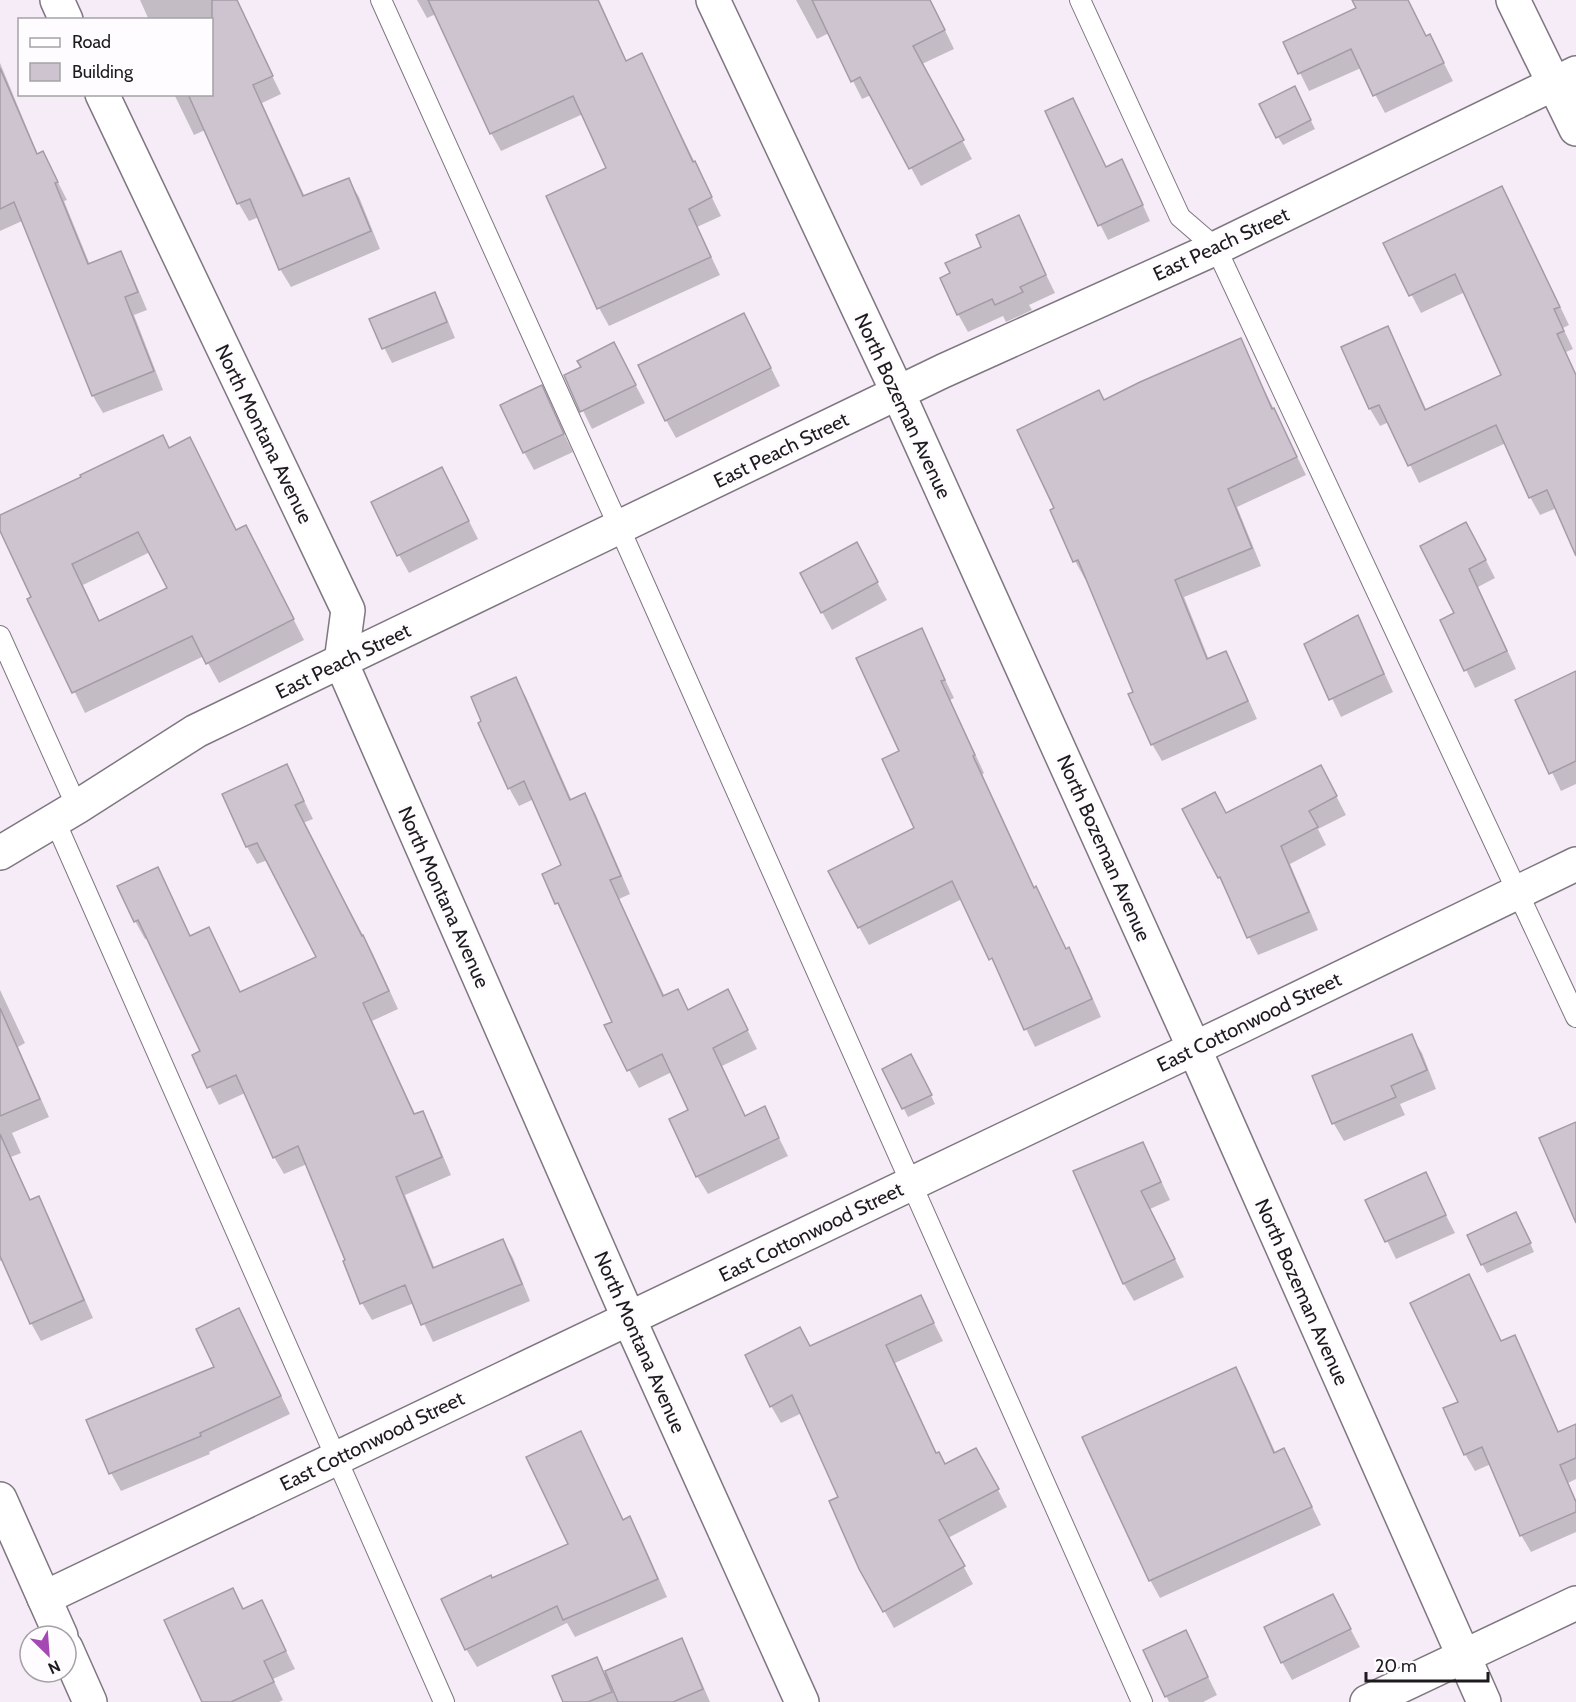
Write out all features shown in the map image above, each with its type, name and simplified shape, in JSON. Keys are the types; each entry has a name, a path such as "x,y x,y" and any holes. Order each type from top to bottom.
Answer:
{"street":[{"path":"57,0 65,18"},
{"name":"North Bozeman Avenue","path":"713,0 898,393 1194,1048 1484,1702"},
{"path":"1514,0 1566,78 1576,129"},
{"name":"East Peach Street","path":"0,853 196,731 943,371 1216,248 1566,78"},
{"name":"North Montana Avenue","path":"103,96 348,610 341,662 629,1319 802,1702"},
{"name":"East Cottonwood Street","path":"44,1598 1576,864"},
{"path":"0,1499 56,1624"},
{"path":"1367,1702 1576,1603"},
{"path":"78,1675 90,1702"}],"lane":[{"path":"381,0 619,527 1142,1702"},
{"path":"1080,0 1180,217 1216,248 1576,1017"},
{"path":"0,636 66,814 335,1458 444,1702"}],"building":[{"path":"212,0 237,0 273,76 253,85 303,196 349,178 371,231 279,270 250,199 237,204 189,96 213,96"},
{"path":"428,0 598,0 626,61 642,53 712,197 689,209 711,257 597,309 546,196 606,168 573,96 490,134"},
{"path":"812,0 930,0 945,30 913,46 964,140 909,169 860,77 851,82"},
{"path":"1352,0 1408,0 1426,36 1430,34 1444,63 1373,96 1351,49 1298,74 1283,42 1356,8"},
{"path":"0,68 37,154 43,151 58,182 55,183 88,264 121,251 138,292 125,297 154,371 92,396 14,202 0,209"},
{"path":"1295,86 1311,120 1276,138 1259,104"},
{"path":"1073,98 1106,167 1122,159 1143,205 1098,226 1045,111"},
{"path":"1502,186 1560,307 1554,309 1564,331 1557,334 1576,375 1576,556 1547,490 1529,498 1496,425 1408,466 1379,405 1369,409 1341,347 1388,326 1425,410 1501,375 1455,274 1409,296 1383,243"},
{"path":"1019,215 1046,275 1020,287 1023,292 995,305 992,299 957,315 940,278 950,273 945,263 981,247 976,235"},
{"path":"435,292 447,322 382,349 369,319"},
{"path":"744,313 771,368 665,421 638,365"},
{"path":"1241,338 1272,409 1274,408 1297,457 1228,489 1252,548 1175,580 1207,659 1226,651 1248,701 1151,745 1128,694 1133,692 1078,560 1073,562 1050,510 1054,508 1017,430 1099,390 1104,400"},
{"path":"614,342 636,385 580,412 564,375 581,367 577,361"},
{"path":"542,385 564,434 523,453 500,405"},
{"path":"163,435 169,448 190,437 236,530 246,525 294,619 206,664 192,636 72,693 27,599 31,597 0,531 0,515 81,477 80,475","holes":["138,532 167,588 99,621 72,564"]},
{"path":"442,467 469,521 397,556 371,502"},
{"path":"1466,522 1486,560 1469,569 1507,651 1464,671 1440,620 1454,613 1420,546"},
{"path":"857,542 878,582 821,613 800,573"},
{"path":"1358,615 1384,674 1329,700 1304,644"},
{"path":"922,628 945,680 941,681 975,755 973,756 1034,888 1036,886 1066,949 1069,947 1092,999 1024,1030 992,958 989,960 952,881 858,928 828,871 914,828 882,759 899,751 856,658"},
{"path":"1576,671 1576,761 1549,774 1515,700"},
{"path":"516,677 570,800 585,793 621,876 610,880 663,996 678,989 688,1010 728,989 748,1030 713,1048 745,1116 765,1106 779,1138 696,1177 669,1119 688,1110 662,1054 627,1071 604,1025 612,1022 558,903 555,904 542,874 561,865 524,781 508,789 478,723 481,721 471,697"},
{"path":"287,764 304,801 295,805 363,935 389,991 363,1003 414,1114 423,1111 442,1157 396,1177 433,1268 503,1239 522,1284 421,1325 405,1285 360,1304 343,1261 345,1260 298,1146 273,1158 236,1075 207,1088 192,1055 200,1051 138,920 134,922 117,886 158,867 190,936 209,927 240,992 316,957 257,843 246,847 222,794"},
{"path":"1321,765 1337,796 1309,811 1318,827 1281,846 1309,912 1247,938 1220,877 1218,878 1182,809 1215,792 1226,813"},
{"path":"0,1008 40,1099 0,1116"},
{"path":"1412,1034 1427,1070 1391,1086 1396,1097 1332,1124 1312,1076"},
{"path":"911,1054 932,1095 902,1109 882,1069"},
{"path":"1576,1122 1576,1223 1539,1138"},
{"path":"0,1134 30,1200 39,1196 84,1300 30,1324 0,1256"},
{"path":"1143,1142 1161,1182 1141,1191 1175,1259 1123,1284 1073,1171"},
{"path":"1426,1172 1446,1215 1385,1242 1365,1200"},
{"path":"1516,1212 1531,1243 1481,1265 1467,1235"},
{"path":"1469,1274 1501,1341 1515,1335 1558,1432 1576,1424 1576,1458 1560,1465 1576,1502 1576,1512 1520,1536 1482,1447 1464,1455 1443,1408 1458,1402 1410,1303"},
{"path":"921,1295 934,1323 886,1345 936,1453 939,1452 945,1464 976,1448 999,1489 939,1520 965,1566 883,1612 859,1569 829,1501 838,1497 792,1395 770,1407 745,1355 800,1327 810,1346"},
{"path":"239,1308 281,1396 200,1433 201,1436 109,1474 86,1420 214,1367 196,1329"},
{"path":"1236,1367 1274,1453 1284,1448 1312,1507 1149,1581 1082,1437"},
{"path":"581,1431 623,1520 630,1516 658,1579 563,1620 557,1606 465,1650 441,1599 491,1575 492,1578 568,1544 526,1457"},
{"path":"233,1588 243,1609 262,1600 286,1651 264,1661 274,1682 231,1702 202,1702 164,1620"},
{"path":"1333,1594 1351,1629 1281,1663 1264,1627"},
{"path":"1186,1630 1208,1677 1165,1697 1143,1650"},
{"path":"682,1638 703,1689 673,1702 618,1702 605,1671"},
{"path":"597,1657 612,1692 588,1702 563,1702 552,1676"}]}
